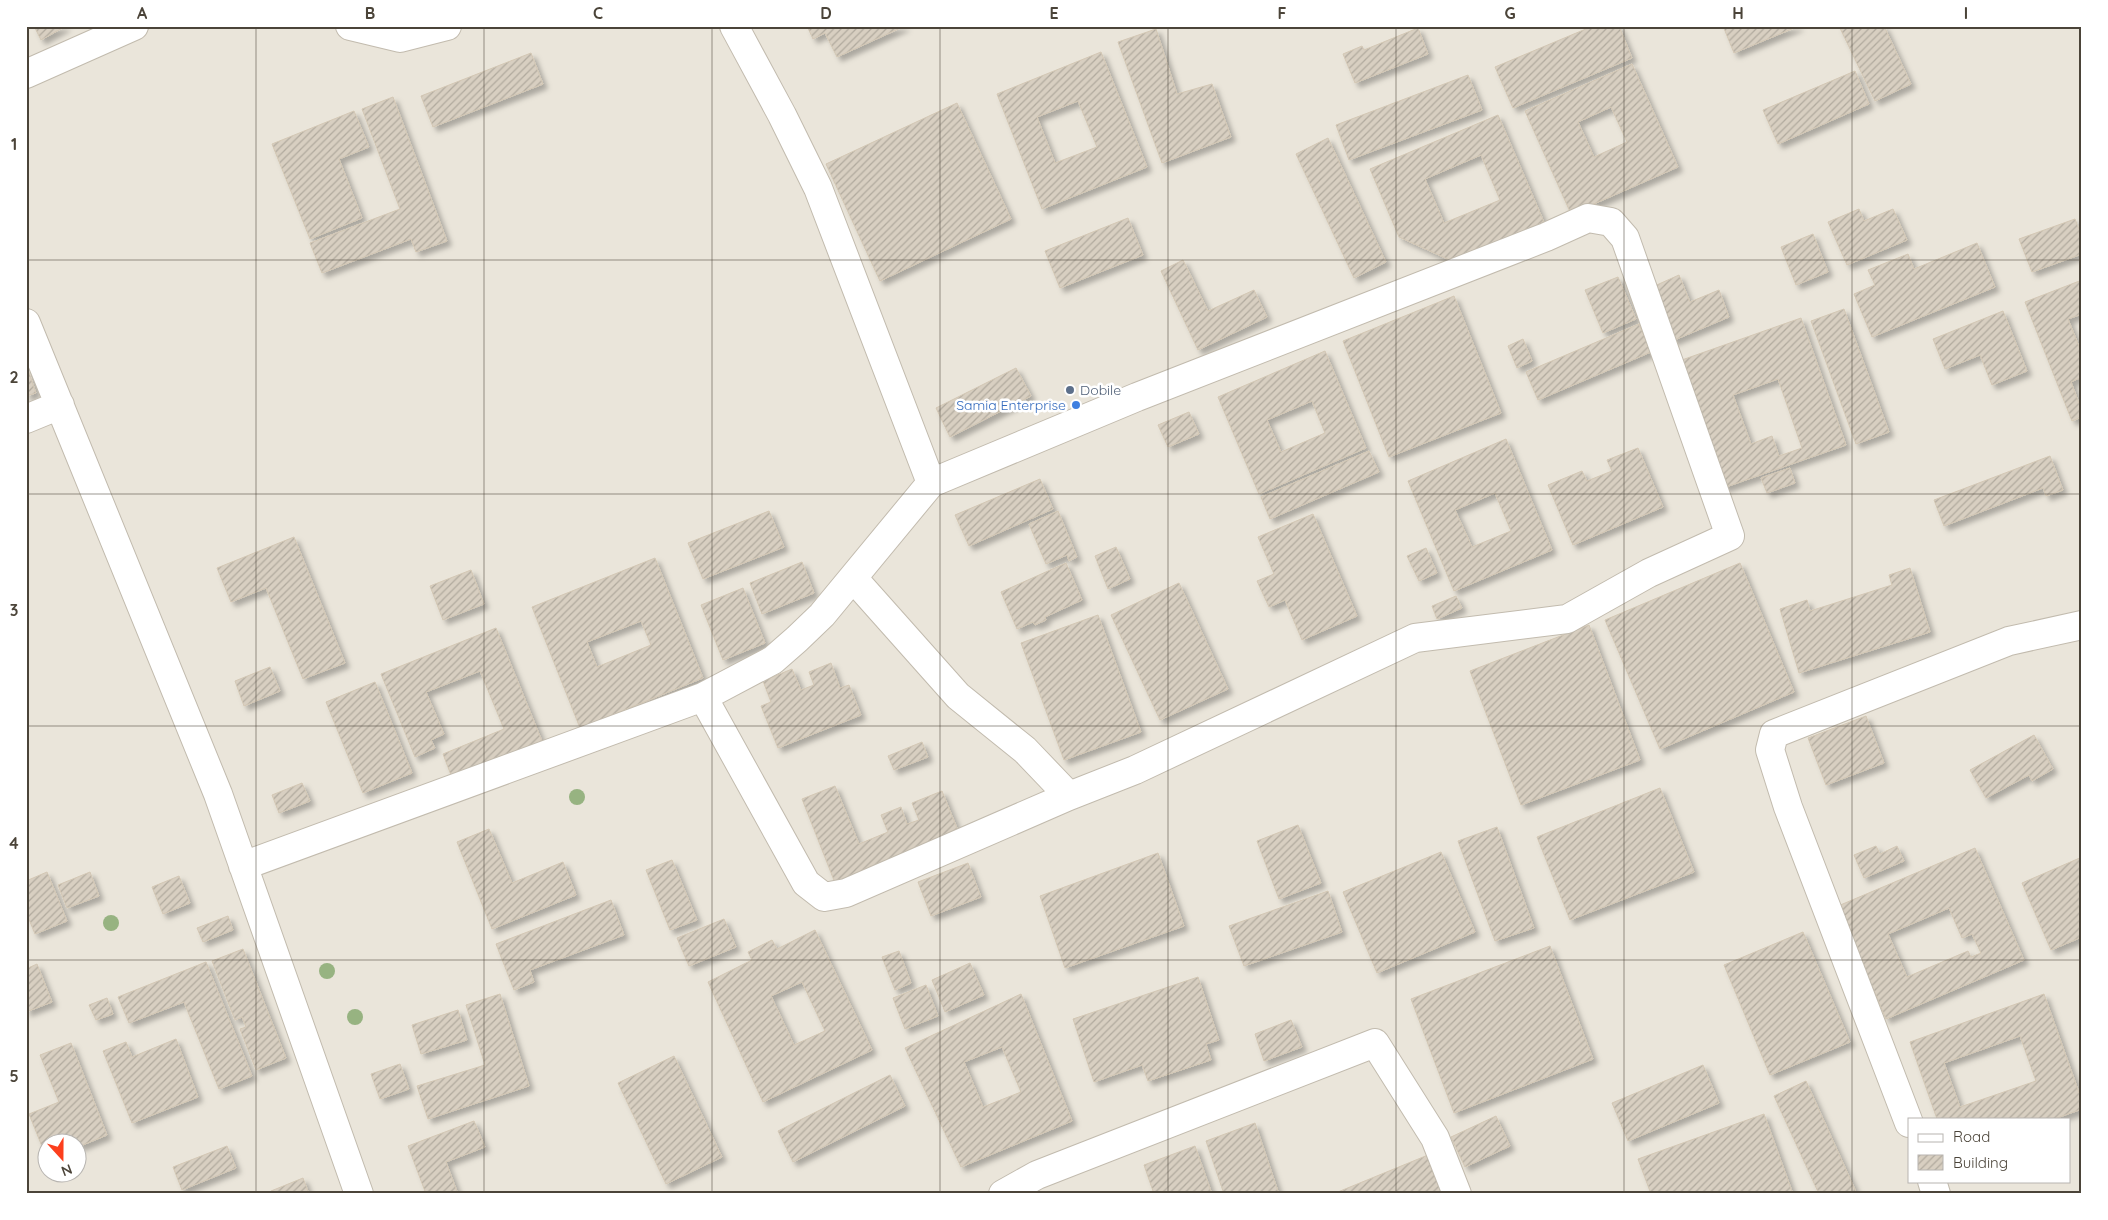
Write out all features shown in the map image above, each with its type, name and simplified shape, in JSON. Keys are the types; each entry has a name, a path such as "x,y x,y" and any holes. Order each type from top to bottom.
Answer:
{"street":[{"path":"26,74 134,26"},
{"path":"350,26 400,38 447,26"},
{"path":"734,26 782,115 818,188 931,483"},
{"path":"243,866 703,697 772,660 822,615 931,483 1146,393 1546,237 1588,218 1611,222 1625,238 1730,536 1649,573 1567,619 1416,638 1135,770 1069,796 846,893 824,897 806,883 703,697"},
{"path":"26,323 218,794 359,1194"},
{"path":"26,420 60,405"},
{"path":"853,578 958,696 1025,750 1069,796"},
{"path":"1908,1120 1788,807 1770,750 1774,734 2009,642 2082,625"},
{"path":"1003,1194 1037,1175 1376,1043 1435,1138 1457,1194"},
{"path":"1932,1182 1936,1194"}],"shaded area":[{"path":"26,26 2082,26 2082,1194 26,1194"}],"building":[{"path":"34,26 66,26 41,40"},
{"path":"807,26 905,26 837,57 825,33 813,39"},
{"path":"1593,26 1619,26 1632,58 1513,108 1495,67"},
{"path":"1723,26 1799,26 1734,53"},
{"path":"1839,26 1884,26 1911,84 1875,101"},
{"path":"1418,28 1428,54 1355,83 1343,54 1362,46 1364,50"},
{"path":"1156,29 1177,94 1212,84 1231,137 1162,163 1118,42"},
{"path":"1101,52 1147,167 1042,209 997,94","holes":["1078,101 1097,147 1055,163 1037,117"]},
{"path":"531,53 543,84 433,127 421,96"},
{"path":"1632,64 1678,167 1571,214 1525,111","holes":["1611,107 1627,142 1594,157 1578,122"]},
{"path":"1855,71 1869,104 1778,144 1763,110"},
{"path":"1468,75 1482,110 1349,160 1336,125"},
{"path":"393,97 447,241 416,252 411,239 322,273 310,243 400,209 362,109"},
{"path":"957,103 1011,219 880,281 826,164"},
{"path":"354,111 369,147 339,159 362,218 310,239 272,144"},
{"path":"1498,115 1544,222 1452,261 1399,237 1370,169","holes":["1481,155 1500,200 1444,223 1425,179"]},
{"path":"1328,138 1386,262 1354,278 1296,154"},
{"path":"1859,209 1864,221 1893,209 1907,240 1847,265 1828,222"},
{"path":"1128,218 1143,255 1060,288 1045,251"},
{"path":"2075,219 2082,237 2082,254 2032,272 2019,239"},
{"path":"1813,234 1828,272 1796,285 1781,247"},
{"path":"1977,243 1995,287 1872,337 1854,294 1875,285 1868,270 1908,254 1914,269"},
{"path":"1183,260 1208,311 1254,290 1267,317 1198,350 1161,271"},
{"path":"1679,275 1690,302 1719,290 1729,317 1672,341 1650,288"},
{"path":"1618,277 1636,319 1603,333 1585,290"},
{"path":"2082,280 2082,314 2068,319 2082,354 2082,377 2071,382 2082,411 2082,417 2072,421 2025,302"},
{"path":"1454,296 1501,413 1389,457 1343,341"},
{"path":"1844,309 1889,432 1856,444 1811,321"},
{"path":"2003,311 2027,371 1992,385 1980,355 1945,369 1933,339"},
{"path":"1801,318 1846,445 1723,488 1679,361","holes":["1778,379 1802,448 1779,456 1772,436 1751,444 1733,395"]},
{"path":"1639,324 1651,352 1538,400 1526,372"},
{"path":"1523,339 1532,361 1517,368 1508,346"},
{"path":"1325,351 1366,448 1259,494 1218,397","holes":["1312,401 1325,433 1281,452 1267,420"]},
{"path":"26,364 36,393 26,396"},
{"path":"1016,368 1031,396 950,437 936,408"},
{"path":"1189,412 1199,434 1168,447 1158,425"},
{"path":"1506,439 1552,550 1454,591 1408,481","holes":["1495,493 1511,531 1472,547 1455,510"]},
{"path":"1638,448 1663,507 1573,545 1548,485 1582,471 1587,481 1612,471 1607,460"},
{"path":"1369,451 1379,472 1270,519 1261,497"},
{"path":"2050,456 2063,490 2046,496 2043,488 1944,526 1934,500"},
{"path":"1790,468 1795,483 1767,493 1761,478"},
{"path":"1040,479 1053,509 969,546 955,515"},
{"path":"769,511 784,547 703,579 688,543"},
{"path":"1058,511 1077,557 1069,561 1067,555 1046,564 1029,524"},
{"path":"1313,514 1357,616 1302,640 1285,600 1269,607 1257,581 1274,574 1258,537"},
{"path":"294,537 345,663 303,679 266,588 231,602 217,568"},
{"path":"1116,547 1130,579 1108,589 1095,556"},
{"path":"1426,548 1437,573 1419,581 1407,556"},
{"path":"655,558 703,678 580,728 532,607","holes":["641,621 651,645 597,667 587,642"]},
{"path":"802,562 814,593 762,614 750,583"},
{"path":"1066,563 1082,600 1045,617 1046,620 1035,625 1033,622 1017,629 1001,592"},
{"path":"1740,563 1794,692 1660,749 1605,620"},
{"path":"1910,568 1930,632 1799,673 1780,609 1807,600 1810,611 1892,585 1889,575"},
{"path":"471,570 484,604 443,620 430,586"},
{"path":"1179,583 1228,689 1160,720 1111,615"},
{"path":"743,588 765,643 723,660 701,605"},
{"path":"1456,596 1462,608 1437,619 1432,606"},
{"path":"1098,615 1141,732 1064,760 1021,643"},
{"path":"1589,625 1640,760 1521,805 1470,671"},
{"path":"496,628 544,746 454,783 443,754 504,729 480,671 426,692 444,734 431,740 435,748 415,757 381,674"},
{"path":"831,663 840,688 849,685 861,715 778,748 761,706 771,702 763,681 792,669 801,690 814,685 809,672"},
{"path":"270,667 280,691 244,706 235,681"},
{"path":"375,682 412,773 363,793 326,702"},
{"path":"1866,716 1884,763 1826,785 1808,738"},
{"path":"2034,735 2053,769 2032,781 2029,775 1986,798 1970,770"},
{"path":"922,742 928,757 894,770 888,756"},
{"path":"302,783 310,801 279,813 272,795"},
{"path":"835,786 859,844 888,832 881,815 901,807 907,824 919,820 912,803 942,791 961,838 837,888 802,799"},
{"path":"1660,788 1694,872 1570,920 1537,837"},
{"path":"1298,825 1321,883 1279,899 1257,841"},
{"path":"1497,827 1534,928 1495,941 1458,841"},
{"path":"489,829 512,883 563,862 576,895 492,929 457,842"},
{"path":"1876,846 1880,854 1897,846 1904,861 1864,878 1854,855"},
{"path":"1975,848 2024,960 1886,1019 1838,906","holes":["1949,908 1962,938 1972,934 1981,953 1971,957 1968,951 1907,977 1888,934"]},
{"path":"1441,852 1475,932 1377,973 1343,892"},
{"path":"1158,853 1184,926 1065,968 1040,896"},
{"path":"2082,857 2082,937 2051,950 2022,883"},
{"path":"672,860 697,920 670,930 646,870"},
{"path":"968,863 981,897 931,916 918,882"},
{"path":"47,872 67,921 35,934 26,912 26,881"},
{"path":"90,872 99,896 67,908 58,885"},
{"path":"179,876 190,903 163,914 152,887"},
{"path":"1328,891 1342,932 1244,966 1229,926"},
{"path":"611,900 624,935 530,970 534,982 514,990 496,944"},
{"path":"228,916 233,930 203,942 197,928"},
{"path":"724,919 736,947 689,966 677,938"},
{"path":"815,930 872,1050 763,1102 708,982 752,960 748,952 772,940 777,949","holes":["802,982 825,1031 794,1045 771,996"]},
{"path":"1803,932 1850,1042 1770,1075 1724,965"},
{"path":"1550,946 1593,1059 1454,1113 1411,999"},
{"path":"243,949 286,1058 256,1070 240,1029 246,1027 242,1017 235,1020 212,961"},
{"path":"899,951 911,983 895,990 882,957"},
{"path":"206,962 252,1076 219,1089 184,1002 129,1023 118,997"},
{"path":"970,963 984,995 945,1012 932,980"},
{"path":"37,964 52,1002 26,1012 26,969"},
{"path":"1198,977 1219,1040 1206,1044 1211,1060 1148,1081 1142,1065 1094,1082 1073,1019"},
{"path":"926,985 938,1016 905,1029 893,998"},
{"path":"500,994 529,1086 428,1119 417,1086 485,1065 466,1005"},
{"path":"1021,994 1072,1121 961,1167 905,1048","holes":["1002,1047 1021,1092 983,1107 964,1062"]},
{"path":"2044,994 2082,1101 2082,1109 2057,1118 1937,1118 1910,1042","holes":["2020,1036 2036,1081 1960,1107 1944,1063"]},
{"path":"107,998 113,1014 96,1020 89,1005"},
{"path":"458,1010 467,1040 421,1054 412,1025"},
{"path":"1291,1020 1302,1047 1264,1061 1255,1034"},
{"path":"176,1039 198,1097 132,1123 103,1051 126,1042 132,1057"},
{"path":"71,1043 107,1135 88,1143 88,1132 38,1132 38,1136 29,1114 59,1102 40,1055"},
{"path":"674,1056 722,1157 666,1184 618,1083"},
{"path":"400,1064 409,1089 380,1099 371,1074"},
{"path":"1703,1065 1719,1103 1628,1141 1612,1103"},
{"path":"890,1075 905,1106 793,1162 778,1131"},
{"path":"1806,1081 1857,1194 1819,1194 1774,1096"},
{"path":"1764,1114 1793,1194 1651,1194 1638,1159"},
{"path":"1496,1116 1510,1146 1465,1167 1451,1137"},
{"path":"474,1121 485,1147 446,1162 458,1194 426,1194 408,1146"},
{"path":"1255,1123 1279,1194 1224,1194 1206,1141"},
{"path":"227,1146 236,1168 182,1190 173,1167"},
{"path":"1195,1146 1212,1194 1154,1194 1144,1165"},
{"path":"1428,1155 1444,1194 1333,1194"},
{"path":"303,1178 309,1194 272,1194 271,1191"}],"place":[{"name":"Dobile","path":"1070,390"},
{"name":"Samia Enterprise","path":"1076,405"}]}
